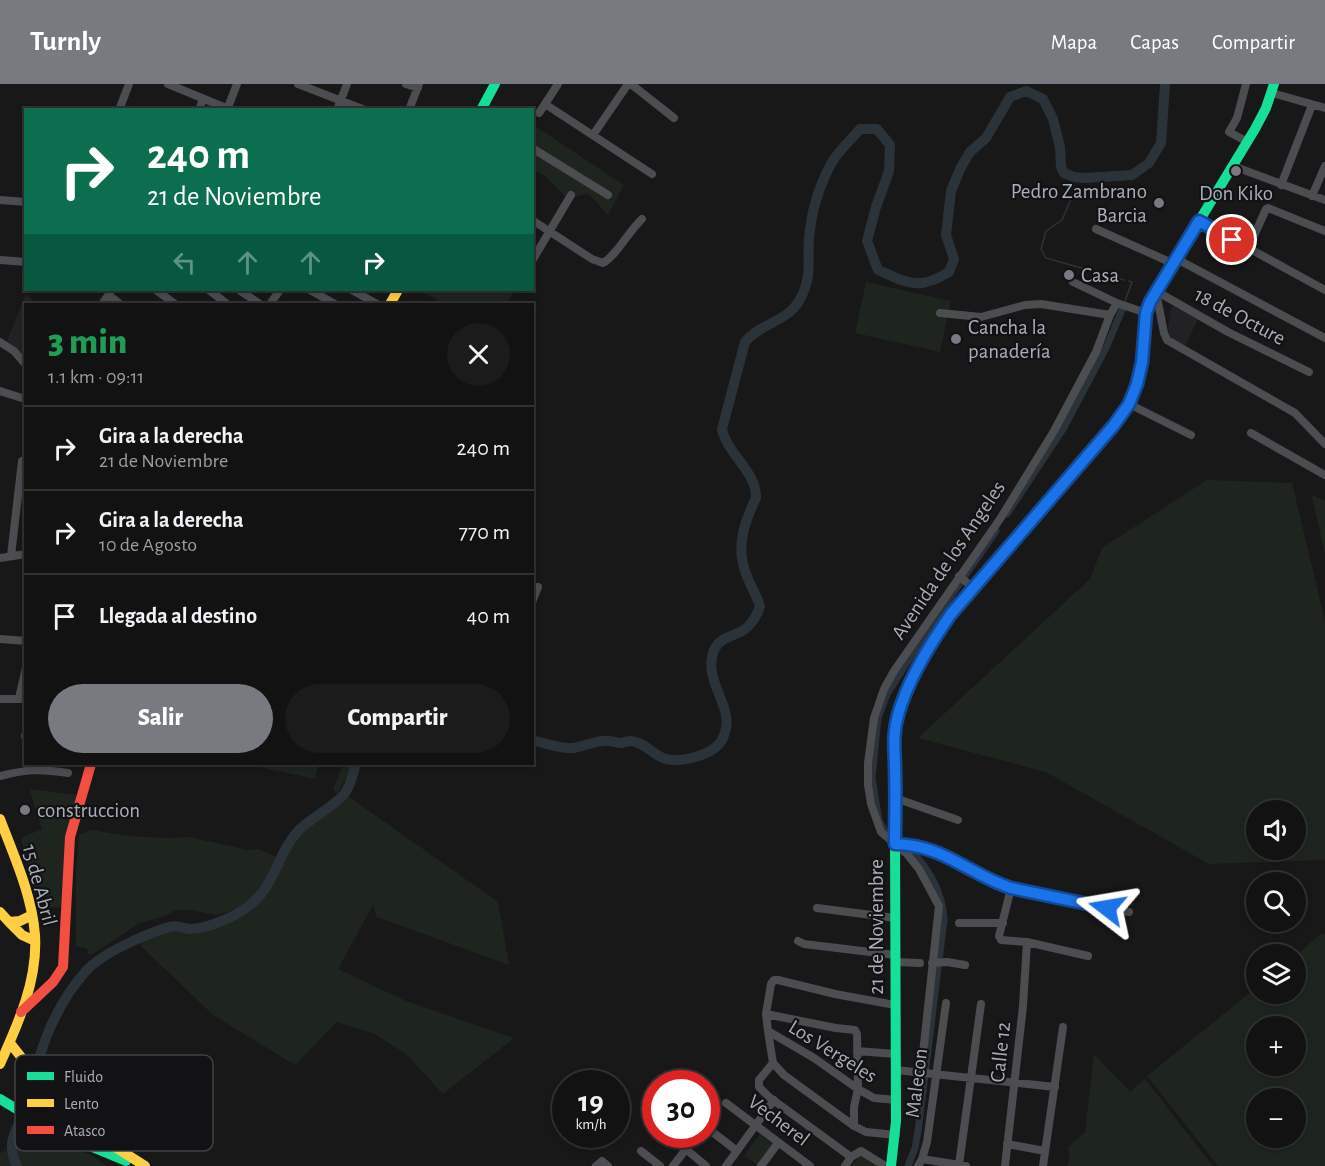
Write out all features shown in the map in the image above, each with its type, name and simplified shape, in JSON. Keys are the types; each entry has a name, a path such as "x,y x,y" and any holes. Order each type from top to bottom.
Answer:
{"street":[{"path":"120,108 129,84"},
{"path":"168,84 226,108"},
{"path":"228,108 237,84"},
{"path":"298,84 359,108"},
{"path":"338,108 347,84"},
{"path":"406,84 418,86 410,108"},
{"path":"482,108 495,84"},
{"path":"539,113 558,84"},
{"path":"593,135 630,84 674,118"},
{"path":"1246,84 1237,118 1230,132 1248,142"},
{"path":"1273,88 1312,105 1325,108"},
{"name":"21 de Noviembre","path":"891,1166 896,1136 895,767 893,750 902,705 965,581 1114,425 1129,404 1140,373 1146,313 1156,291 1173,260 1248,142 1260,121 1273,88"},
{"path":"200,108 203,99"},
{"path":"545,104 652,174"},
{"path":"1281,185 1312,105"},
{"path":"534,149 608,195"},
{"path":"1233,166 1325,200"},
{"path":"1312,196 1325,166"},
{"path":"534,258 571,195"},
{"path":"0,200 24,202"},
{"path":"1248,249 1268,208 1325,231"},
{"path":"534,221 600,263 606,262 629,231 642,219"},
{"path":"1199,221 1325,290"},
{"path":"1096,229 1173,260 1325,338"},
{"path":"0,260 24,262"},
{"path":"1073,282 1117,303 1146,313"},
{"path":"157,291 174,303"},
{"path":"210,291 226,303"},
{"path":"240,291 258,303"},
{"path":"312,291 333,303"},
{"path":"354,291 375,303"},
{"path":"1156,291 1167,339 1295,413 1325,444"},
{"name":"18 de Octure","path":"1156,291 1228,332 1309,372"},
{"name":"Avenida de los Angeles","path":"928,1073 939,906 919,869 881,832 871,804 868,763 874,718 889,680 965,581 1058,423 1096,352 1117,303"},
{"path":"940,313 981,317 1025,305 1041,304 1110,315"},
{"path":"0,342 14,351 24,362"},
{"path":"0,391 24,399"},
{"path":"1129,404 1191,435"},
{"path":"1251,433 1325,475"},
{"path":"11,556 22,460"},
{"path":"0,558 24,554"},
{"path":"534,597 538,587"},
{"path":"0,639 24,641"},
{"path":"0,699 22,699 24,684"},
{"path":"21,1012 53,982 63,967 69,844 91,765"},
{"path":"0,776 27,769 68,773"},
{"path":"895,798 958,820"},
{"name":"15 de Abril","path":"0,819 32,915 35,941 33,968 21,1012 0,1064"},
{"path":"895,844 918,845 938,851 998,884 1011,888 1129,912"},
{"path":"1011,888 999,936 1001,940 1027,942 1088,956"},
{"path":"817,908 895,918"},
{"path":"0,912 22,935 35,941"},
{"path":"9,922 20,921 32,915"},
{"path":"959,922 1003,923"},
{"path":"798,941 804,944 920,963"},
{"name":"Calle 12","path":"1005,1166 1023,1006 1027,942"},
{"path":"934,963 965,964"},
{"name":"Los Vergeles","path":"896,1005 835,994 778,980 771,984 766,1014 768,1031 874,1098 896,1100"},
{"name":"Malecon","path":"920,1164 929,1129 928,1073 946,1003"},
{"path":"920,1164 962,1166 981,1004"},
{"path":"766,1014 836,1029 855,1030 858,1089 854,1107 854,1126"},
{"path":"1043,1166 1063,1027"},
{"path":"768,1031 773,1063 784,1075 854,1126 866,1132 896,1136"},
{"path":"10,1042 20,1055"},
{"path":"857,1051 895,1054"},
{"path":"773,1063 759,1080 759,1088 851,1157"},
{"path":"896,1070 1055,1087"},
{"path":"0,1099 15,1108"},
{"path":"726,1166 774,1100"},
{"name":"Vecherel","path":"726,1103 810,1166"},
{"path":"720,1138 737,1151"},
{"path":"761,1166 777,1143"},
{"path":"1007,1144 1045,1151"},
{"path":"673,1166 686,1149 706,1166"},
{"path":"104,1151 142,1166"},
{"path":"120,1151 142,1166"},
{"path":"641,1151 660,1166"},
{"path":"845,1166 851,1157 861,1151 885,1166"},
{"path":"596,1166 602,1161 608,1166"}],"shaded area":[{"path":"534,125 624,185 608,215 588,193 568,199 545,176 534,170"},
{"path":"866,282 951,301 940,352 855,333"},
{"path":"421,291 513,291 507,303 442,303"},
{"path":"26,294 37,303 24,303 24,356 7,341"},
{"path":"1173,306 1198,319 1185,346 1169,335 1168,325 1171,315 1169,313"},
{"path":"1207,480 1292,483 1325,621 1325,860 1209,864 1046,772 918,738 1090,579 1102,548"},
{"path":"1311,494 1325,501 1325,553"},
{"path":"251,765 318,765 315,779"},
{"path":"343,765 352,765 337,793 333,789"},
{"path":"29,789 84,796 71,843 67,907 40,908 21,838 42,829"},
{"path":"345,794 498,902 509,965 377,917 373,905 338,969 406,1001 514,1038 443,1094 406,1054 375,1034 337,1022 295,1065 213,1015 142,947 141,938 173,926 192,929 216,923 244,910 261,897 291,842"},
{"path":"91,830 128,836 189,837 248,850 258,849 275,856 276,863 259,893 239,909 216,915 191,910 176,910 162,917 140,923 93,954 88,954 87,949 76,946 76,870 79,835"},
{"path":"1321,934 1325,934 1325,1166 1218,1166 1147,1076 1246,996 1246,1004 1306,1004 1306,947"},
{"path":"1094,1054 1130,1092 1145,1079 1213,1166 1067,1166 1070,1157 1068,1147 1085,1132"},
{"path":"14,1131 15,1151 81,1151 92,1155 106,1166 17,1166 10,1147"},
{"path":"760,1134 773,1145 759,1166 744,1156"},
{"path":"6,1150 12,1166 0,1166 0,1153"},
{"path":"861,1154 881,1166 851,1166"}],"waterway":[{"path":"534,740 568,748 600,741 622,743 631,741 669,760 701,755 722,741 726,730 726,719 712,669 715,648 722,640 742,631 749,625 760,606 745,571 741,552 745,524 756,498 755,489 722,429 745,342 758,331 787,314 799,301 808,277 810,230 819,191 834,159 860,129 877,129 890,145 889,171 867,241 878,270 913,283 929,282 949,272 954,259 946,235 951,191 961,167 970,152 986,138 1010,97 1026,91 1043,99 1053,119 1064,173 1086,178 1132,175 1149,163 1161,143 1165,84"},
{"path":"1074,177 1073,195 1062,220 1046,231 1041,249 1046,258 1124,280"},
{"path":"1125,301 1132,282 1129,281"},
{"path":"1007,514 1063,429 1106,348 1122,310"},
{"path":"891,837 879,821 872,778 878,718 887,694 996,531"},
{"path":"40,1055 64,1001 93,964 113,951 149,934 172,926 191,929 212,925 246,908 264,890 291,839 345,793 356,765"},
{"path":"902,845 919,859 932,878 937,888 944,920 918,1131 908,1166"},
{"path":"15,1133 12,1148 17,1166"}],"traffic: fast":[{"path":"482,108 495,84"},
{"path":"1128,403 1134,390 1140,365 1144,328 1150,302 1255,129 1266,108 1274,84"},
{"path":"891,1166 896,1121 895,832"},
{"path":"0,1099 15,1108"},
{"path":"102,1151 126,1161"}],"traffic: slow":[{"path":"391,303 397,291"},
{"path":"895,832 895,735 902,702 915,670 955,610 1114,425 1128,403"},
{"path":"0,819 22,876 35,935 30,985 0,1064"},
{"path":"0,912 9,922 20,921 32,915"},
{"path":"9,922 22,935 35,941"},
{"path":"10,1043 19,1055"},
{"path":"121,1151 145,1166"}],"traffic: jam":[{"path":"21,1012 53,982 63,967 70,837 91,765"}],"place":[{"name":"Don Kiko","path":"1236,171"},
{"name":"Pedro Zambrano Barcia","path":"1159,203"},
{"name":"Casa","path":"1069,275"},
{"name":"Cancha la panadería","path":"956,339"},
{"name":"construccion","path":"25,810"}],"route":[{"path":"1107,908 1011,888 998,884 938,851 918,845 895,844 893,750 898,715 913,679 934,639 951,614 1123,414 1140,373 1144,324 1150,302 1199,221 1232,240"}]}
